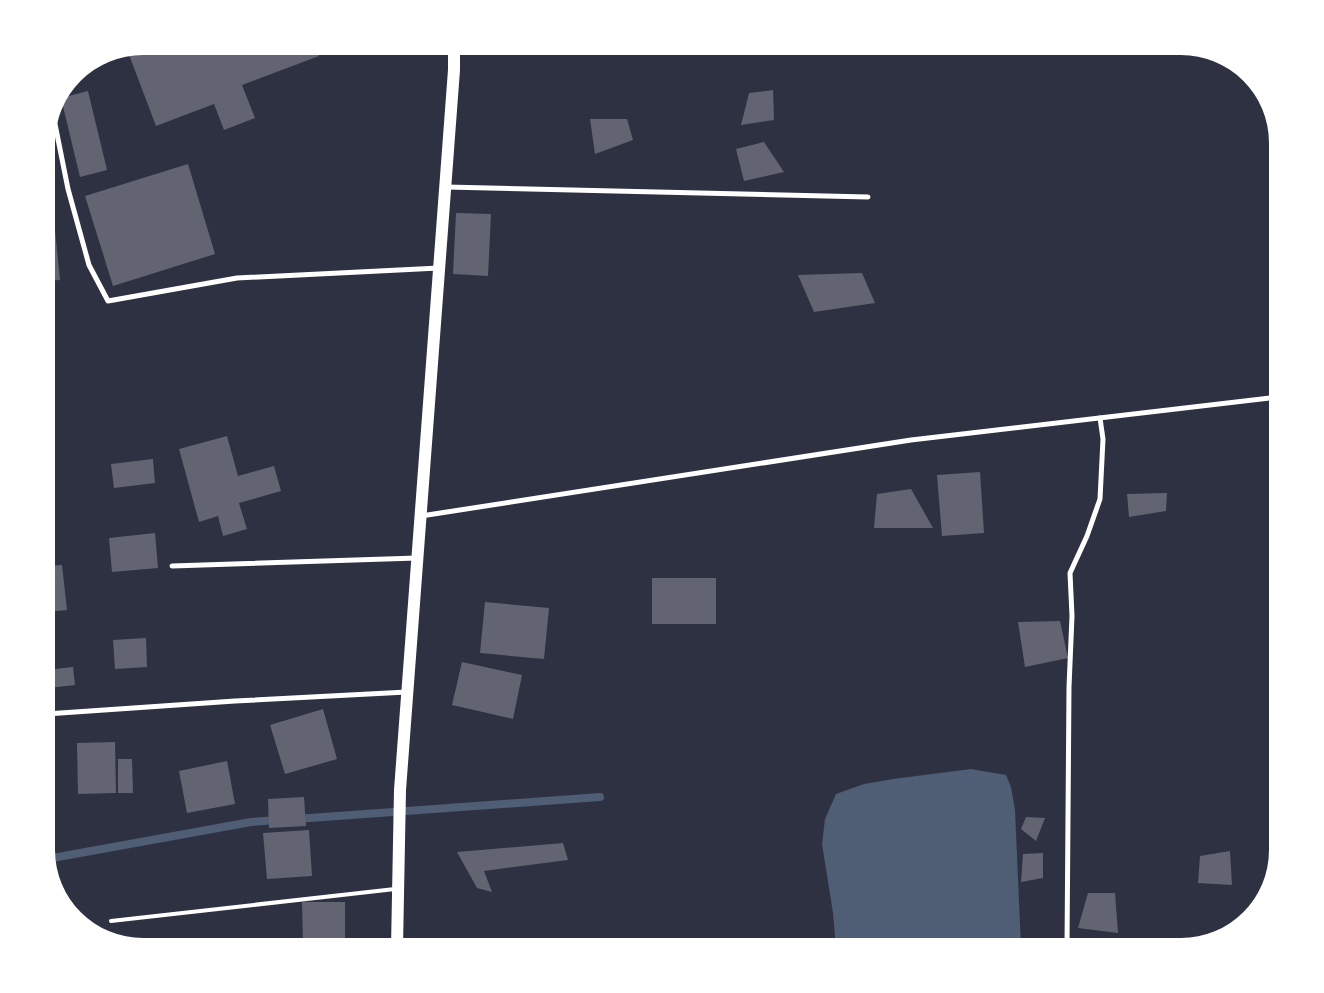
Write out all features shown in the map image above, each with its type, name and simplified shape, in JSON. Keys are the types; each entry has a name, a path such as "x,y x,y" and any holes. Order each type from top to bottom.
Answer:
{"main road":[{"path":"397,938 400,790 446,187 454,55"}],"street":[{"path":"56,130 68,189 89,264 108,301 237,278 440,268"},
{"path":"446,187 868,197"},
{"path":"420,516 911,440 1269,398"},
{"path":"1067,938 1069,687 1072,616 1070,573 1087,536 1100,499 1104,439 1100,418"},
{"path":"172,566 417,558"},
{"path":"55,713 407,692"}],"lane":[{"path":"111,921 398,888"}],"water":[{"path":"971,769 1006,775 1011,787 1015,810 1021,938 835,938 822,844 825,819 836,794 864,784"}],"building":[{"path":"319,55 242,85 255,118 224,130 214,104 156,126 130,56"},
{"path":"773,90 774,120 741,125 749,93"},
{"path":"88,91 107,170 80,177 63,107 69,96"},
{"path":"590,119 627,119 633,140 595,154"},
{"path":"764,142 784,172 744,181 736,149"},
{"path":"188,164 215,254 113,286 85,196"},
{"path":"456,213 491,214 488,276 453,274"},
{"path":"55,230 60,280 55,280"},
{"path":"862,273 875,303 814,312 798,275"},
{"path":"227,436 238,476 274,466 281,491 239,503 247,529 223,536 218,516 199,522 179,449"},
{"path":"153,459 155,483 114,488 111,464"},
{"path":"980,472 984,533 942,536 937,475"},
{"path":"911,489 933,528 874,528 877,494"},
{"path":"1167,493 1166,511 1129,517 1127,494"},
{"path":"155,533 158,568 112,572 109,538"},
{"path":"55,565 62,565 67,610 55,611"},
{"path":"652,578 716,578 716,624 652,624"},
{"path":"485,602 549,608 544,659 480,653"},
{"path":"1060,621 1068,658 1025,667 1018,622"},
{"path":"146,638 147,667 115,669 113,640"},
{"path":"462,662 522,675 513,719 452,705"},
{"path":"73,667 75,685 55,687 55,669"},
{"path":"323,709 337,759 285,774 270,725"},
{"path":"115,742 116,793 78,794 77,743"},
{"path":"118,759 132,759 133,793 118,793"},
{"path":"227,761 235,804 187,813 179,771"},
{"path":"304,797 306,826 269,828 268,799"},
{"path":"1026,817 1045,818 1036,841 1021,829"},
{"path":"309,830 312,876 267,879 263,833"},
{"path":"563,843 568,860 484,871 492,892 477,888 457,852"},
{"path":"1230,851 1232,885 1198,883 1200,856"},
{"path":"1043,853 1043,878 1021,882 1023,854"},
{"path":"1088,893 1115,893 1118,933 1078,928"},
{"path":"302,902 345,902 345,938 303,938"}],"waterway":[{"path":"296,819 600,797"},
{"path":"55,857 251,822 277,820"}]}
